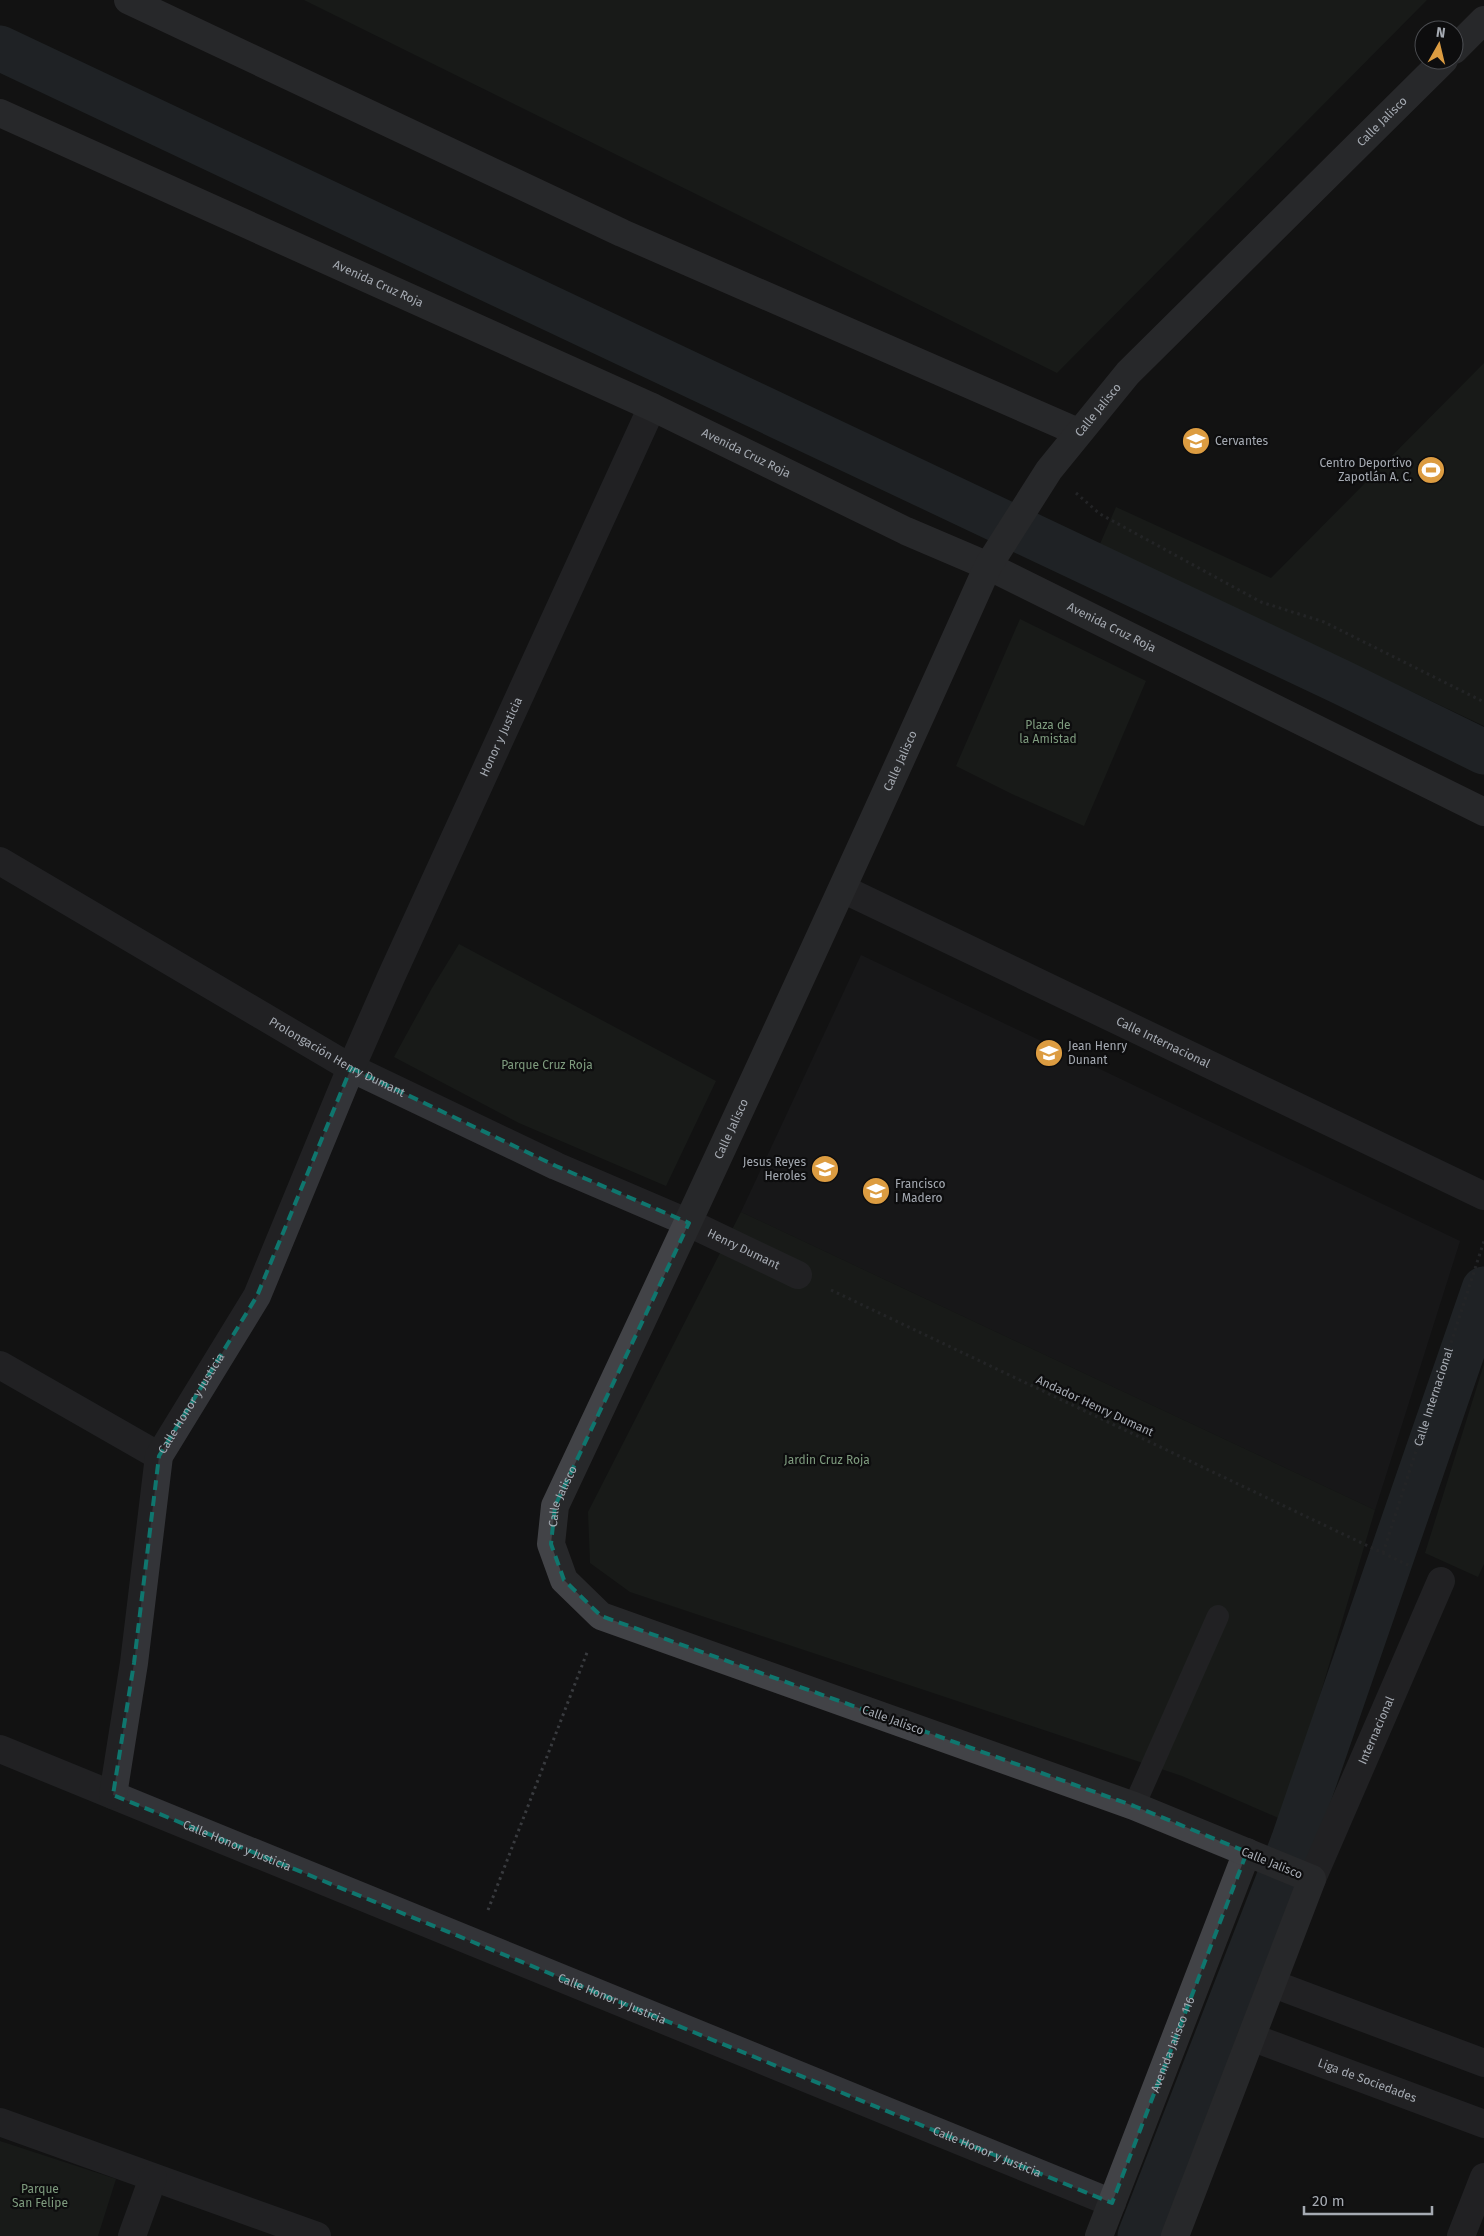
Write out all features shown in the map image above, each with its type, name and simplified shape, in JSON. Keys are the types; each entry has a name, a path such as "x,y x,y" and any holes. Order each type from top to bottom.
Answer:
{"street":[{"path":"128,0 622,233 1078,432"},
{"path":"1464,40 1484,20"},
{"name":"Calle Jalisco","path":"1294,1871 1134,1806 601,1616 564,1580 551,1544 554,1506 689,1223 843,889 988,566 1006,535 1049,470 1078,432 1128,373 1434,70"},
{"name":"Avenida Cruz Roja","path":"0,113 652,407 906,531 988,566 1484,812"},
{"name":"Honor y Justicia","path":"351,1068 391,976 652,407"},
{"name":"Prolongación Henry Dumant","path":"0,861 351,1068 556,1166 689,1223"},
{"name":"Calle Internacional","path":"843,889 1484,1196"},
{"name":"Calle Honor y Justicia","path":"113,1795 134,1663 159,1456 257,1296 351,1068"},
{"name":"Henry Dumant","path":"689,1223 798,1275"},
{"path":"0,1365 159,1456"},
{"name":"Internacional","path":"1294,1871 1441,1581"},
{"name":"Calle Honor y Justicia","path":"0,1749 1112,2203"},
{"name":"Avenida Jalisco 116","path":"1099,2236 1247,1852"},
{"path":"1175,2236 1271,1984 1294,1871"},
{"path":"1271,1984 1484,2063"},
{"name":"Liga de Sociedades","path":"1251,2037 1484,2124"},
{"path":"0,2122 318,2236"},
{"path":"1461,2236 1484,2177"},
{"path":"132,2236 153,2178"}],"lane":[{"path":"1134,1806 1218,1616"}],"path":[{"path":"1049,470 1100,514 1261,602 1324,622 1484,702"},
{"name":"Calle Internacional","path":"1383,1553 1484,1241"},
{"name":"Andador Henry Dumant","path":"798,1275 1383,1553"},
{"path":"475,1943 601,1616"}],"highlighted area":[{"path":"351,1068 556,1166 689,1223 555,1506 551,1544 564,1580 601,1616 1134,1806 1247,1852 1112,2203 113,1795 134,1663 159,1456 257,1296"}],"shaded area":[{"path":"861,955 1460,1241 1375,1510 741,1212"}],"green space":[{"path":"304,0 1427,0 1057,373"},
{"name":"Centro Deportivo Zapotlán A. C.","path":"1484,363 1484,726 1100,544 1116,507 1271,578"},
{"name":"Plaza de la Amistad","path":"1020,619 1146,681 1084,826 1012,794 956,766"},
{"name":"Parque Cruz Roja","path":"459,944 716,1081 666,1186 519,1123 394,1057"},
{"name":"Jardin Cruz Roja","path":"741,1212 1375,1510 1283,1820 1182,1776 630,1592 590,1563 588,1512"},
{"path":"1484,1364 1484,1564 1478,1577 1425,1553"},
{"name":"Parque San Felipe","path":"0,2141 116,2179 98,2236 0,2236"}],"waterway":[{"path":"0,48 1341,682 1484,752"},
{"path":"1140,2236 1293,1842 1484,1289"}],"place":[{"name":"Cervantes","path":"1196,441"},
{"name":"Centro Deportivo Zapotlán A. C.","path":"1431,470"},
{"name":"Jean Henry Dunant","path":"1049,1053"},
{"name":"Jesus Reyes Heroles","path":"825,1169"},
{"name":"Francisco I Madero","path":"876,1191"}]}
